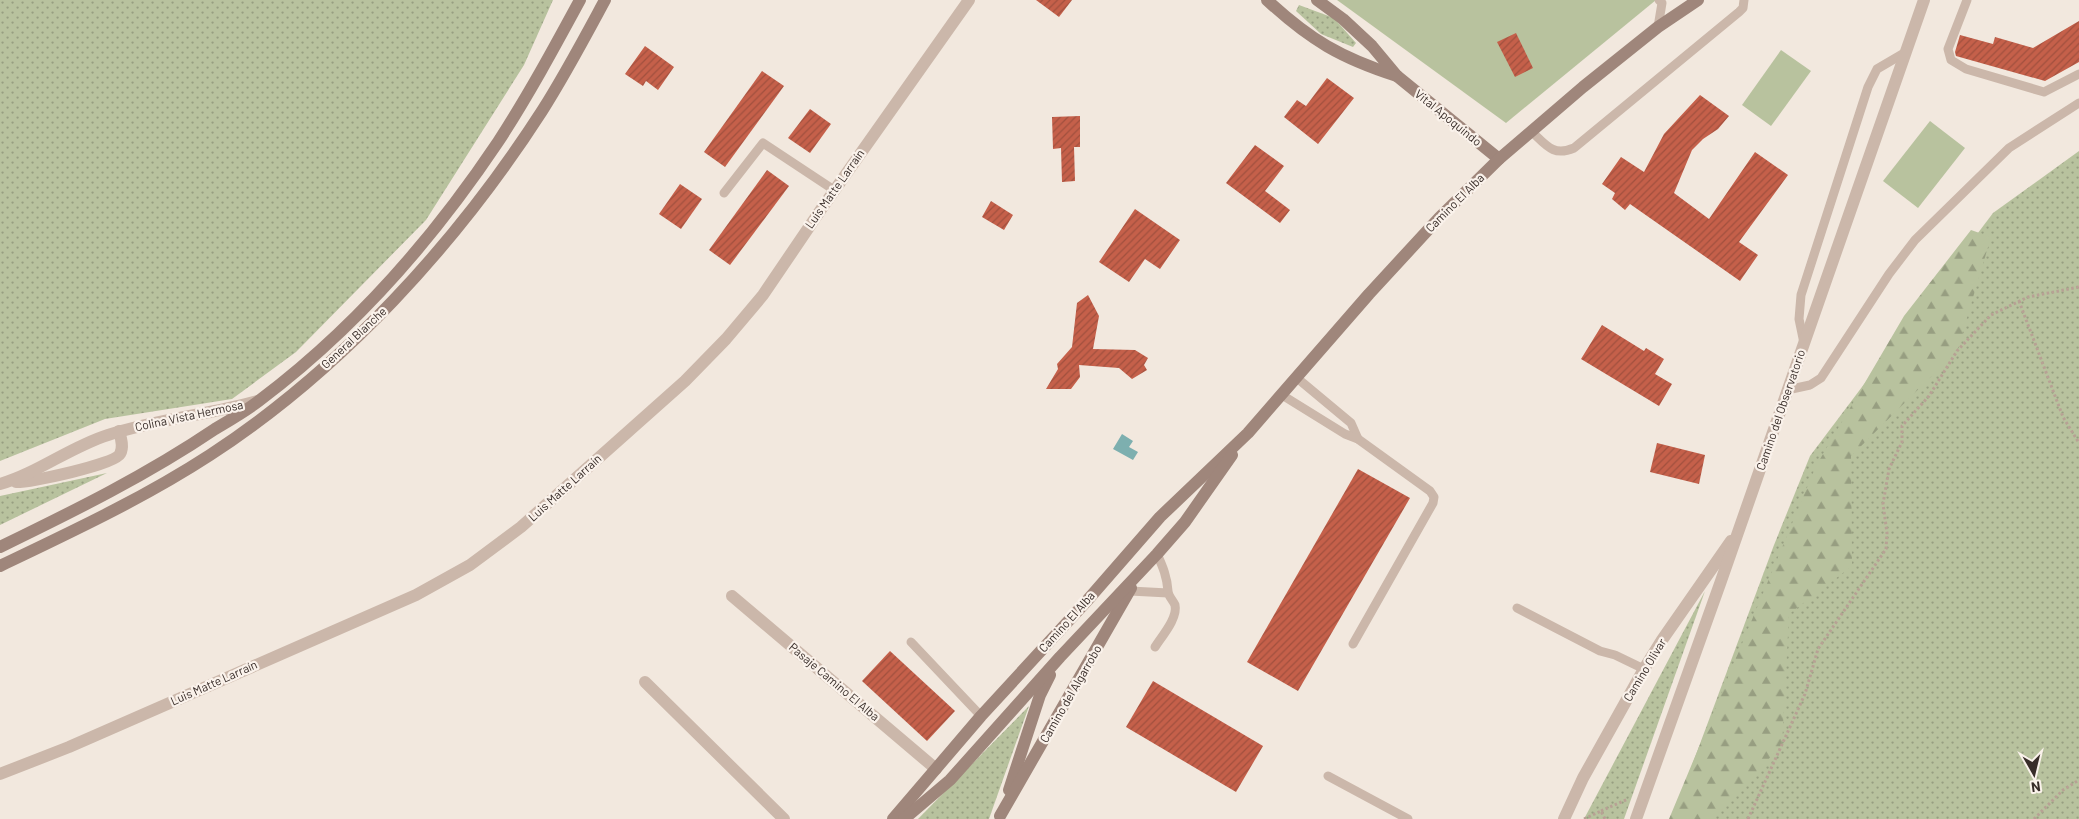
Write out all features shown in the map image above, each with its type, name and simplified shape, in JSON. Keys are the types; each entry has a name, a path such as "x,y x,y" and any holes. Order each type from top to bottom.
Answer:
{"main road":[{"name":"General Blanche","path":"0,547 135,479 259,400 299,368 374,297 441,220 472,180 513,118 580,0"},
{"name":"General Blanche","path":"0,566 85,526 210,455 270,411 347,345 419,273 484,195 542,110 569,66 605,0"},
{"name":"Vital Apoquindo","path":"1267,0 1291,23 1324,46 1359,64 1397,76"},
{"name":"Vital Apoquindo","path":"1317,0 1343,19 1372,46 1397,76 1499,159"},
{"name":"Camino El Alba","path":"893,819 981,716 1085,603 1160,517 1248,433 1369,294 1433,224 1499,159 1531,131 1658,27 1694,1"},
{"name":"Camino El Alba","path":"904,819 950,780 1060,657 1157,554 1185,522 1248,433"},
{"name":"Camino del Algarrobo","path":"1003,818 1140,571"},
{"name":"Camino del Algarrobo","path":"1003,818 1040,695 1085,603"}],"street":[{"name":"Luis Matte Larraín","path":"0,774 69,747 416,595 470,565 496,547 685,381 726,339 763,295 834,190 970,0"},
{"name":"Camino del Observatorio","path":"1636,819 1740,529 1924,0"},
{"name":"Colina Vista Hermosa","path":"4,483 119,431 143,424 228,409 259,400"},
{"name":"Colina Vista Hermosa","path":"4,483 46,478 113,461 120,454 122,442 119,431"},
{"name":"Camino Olivar","path":"1564,819 1583,778 1644,669 1662,640 1740,529"},
{"name":"Pasaje Camino El Alba","path":"732,596 936,769"},
{"path":"645,682 784,819"}],"lane":[{"path":"1531,131 1548,147 1557,152 1574,148 1739,12 1743,8 1744,0"},
{"path":"1967,0 1948,49 1951,60 1966,69 2044,92 2079,74"},
{"path":"1658,27 1661,1"},
{"path":"1804,343 1798,319 1801,294 1862,101 1877,69 1906,52"},
{"path":"1787,390 1810,385 1821,378 1889,274 1915,240 1958,196 2009,148 2079,103"},
{"path":"724,193 763,143 834,190"},
{"path":"1297,378 1351,423 1358,439"},
{"path":"1282,395 1345,434 1358,439 1430,491 1434,497 1433,503 1353,644"},
{"path":"1155,647 1174,616 1174,603 1168,593 1167,576 1157,554"},
{"path":"1130,591 1168,593"},
{"path":"1517,608 1600,651 1615,655 1644,669"},
{"path":"911,642 981,716"},
{"path":"1328,776 1408,819"}],"path":[{"path":"1748,819 1804,694 1818,649 1886,549 1888,533 1883,504 1889,469 1902,442 1902,426 1929,396 1957,351 1991,315 2028,296 2079,287"},
{"path":"2019,301 2064,417 2079,443"},
{"path":"2034,819 2063,790 2079,780"},
{"path":"1584,819 1646,791"},
{"path":"1601,811 1605,819"}],"green space":[{"path":"0,0 553,0 524,65 426,220 296,352 232,399 105,419 0,461"},
{"path":"1337,0 1656,0 1506,123"},
{"path":"1299,5 1334,18 1356,43 1353,47 1321,34 1296,11"},
{"path":"1781,50 1811,71 1771,126 1742,105"},
{"path":"1930,121 1965,148 1918,208 1883,181"},
{"path":"2079,151 2079,819 1672,819 1774,545 1810,456 1993,213"},
{"path":"1971,230 1991,237 1957,351 1851,456 1852,566 1789,614 1782,745 1712,819 1669,819 1816,466 1904,316"},
{"path":"107,473 0,525 0,496"},
{"path":"1705,591 1624,819 1584,819"},
{"path":"1029,706 989,819 918,819"}],"water":[{"path":"1122,434 1133,441 1129,447 1138,452 1133,460 1113,449"}],"building":[{"path":"1036,0 1072,0 1059,17"},
{"path":"2079,21 2079,62 2045,81 1956,56 1955,52 1960,35 1993,44 1995,37 2033,48"},
{"path":"1516,33 1533,68 1515,77 1497,42"},
{"path":"645,46 674,67 658,90 646,81 643,86 625,74"},
{"path":"762,71 784,86 725,167 704,152"},
{"path":"1327,78 1354,98 1318,144 1284,117 1297,100 1306,106"},
{"path":"1700,95 1729,116 1718,129 1703,139 1692,150 1674,193 1709,219 1755,152 1788,175 1739,242 1758,255 1740,281 1630,204 1625,210 1612,199 1615,193 1602,184 1621,157 1644,172 1664,134"},
{"path":"810,109 831,124 810,153 788,138"},
{"path":"1080,116 1080,147 1074,147 1075,181 1062,182 1061,148 1053,149 1052,117"},
{"path":"1255,145 1284,166 1265,191 1290,210 1280,223 1226,183"},
{"path":"767,170 789,186 730,265 709,250"},
{"path":"680,184 702,199 681,229 659,214"},
{"path":"991,201 1013,215 1004,230 982,217"},
{"path":"1135,209 1180,240 1160,269 1145,259 1129,282 1099,262"},
{"path":"1088,295 1099,316 1093,349 1135,350 1148,358 1144,365 1147,370 1132,379 1119,368 1079,365 1080,377 1071,389 1046,389 1058,369 1057,364 1072,347 1077,303"},
{"path":"1602,325 1644,351 1646,348 1664,359 1655,374 1672,384 1659,406 1581,359"},
{"path":"1657,443 1705,455 1699,484 1650,472"},
{"path":"1358,469 1410,498 1298,691 1247,662"},
{"path":"890,651 955,711 927,741 862,681"},
{"path":"1153,681 1263,746 1236,792 1126,727"}]}
